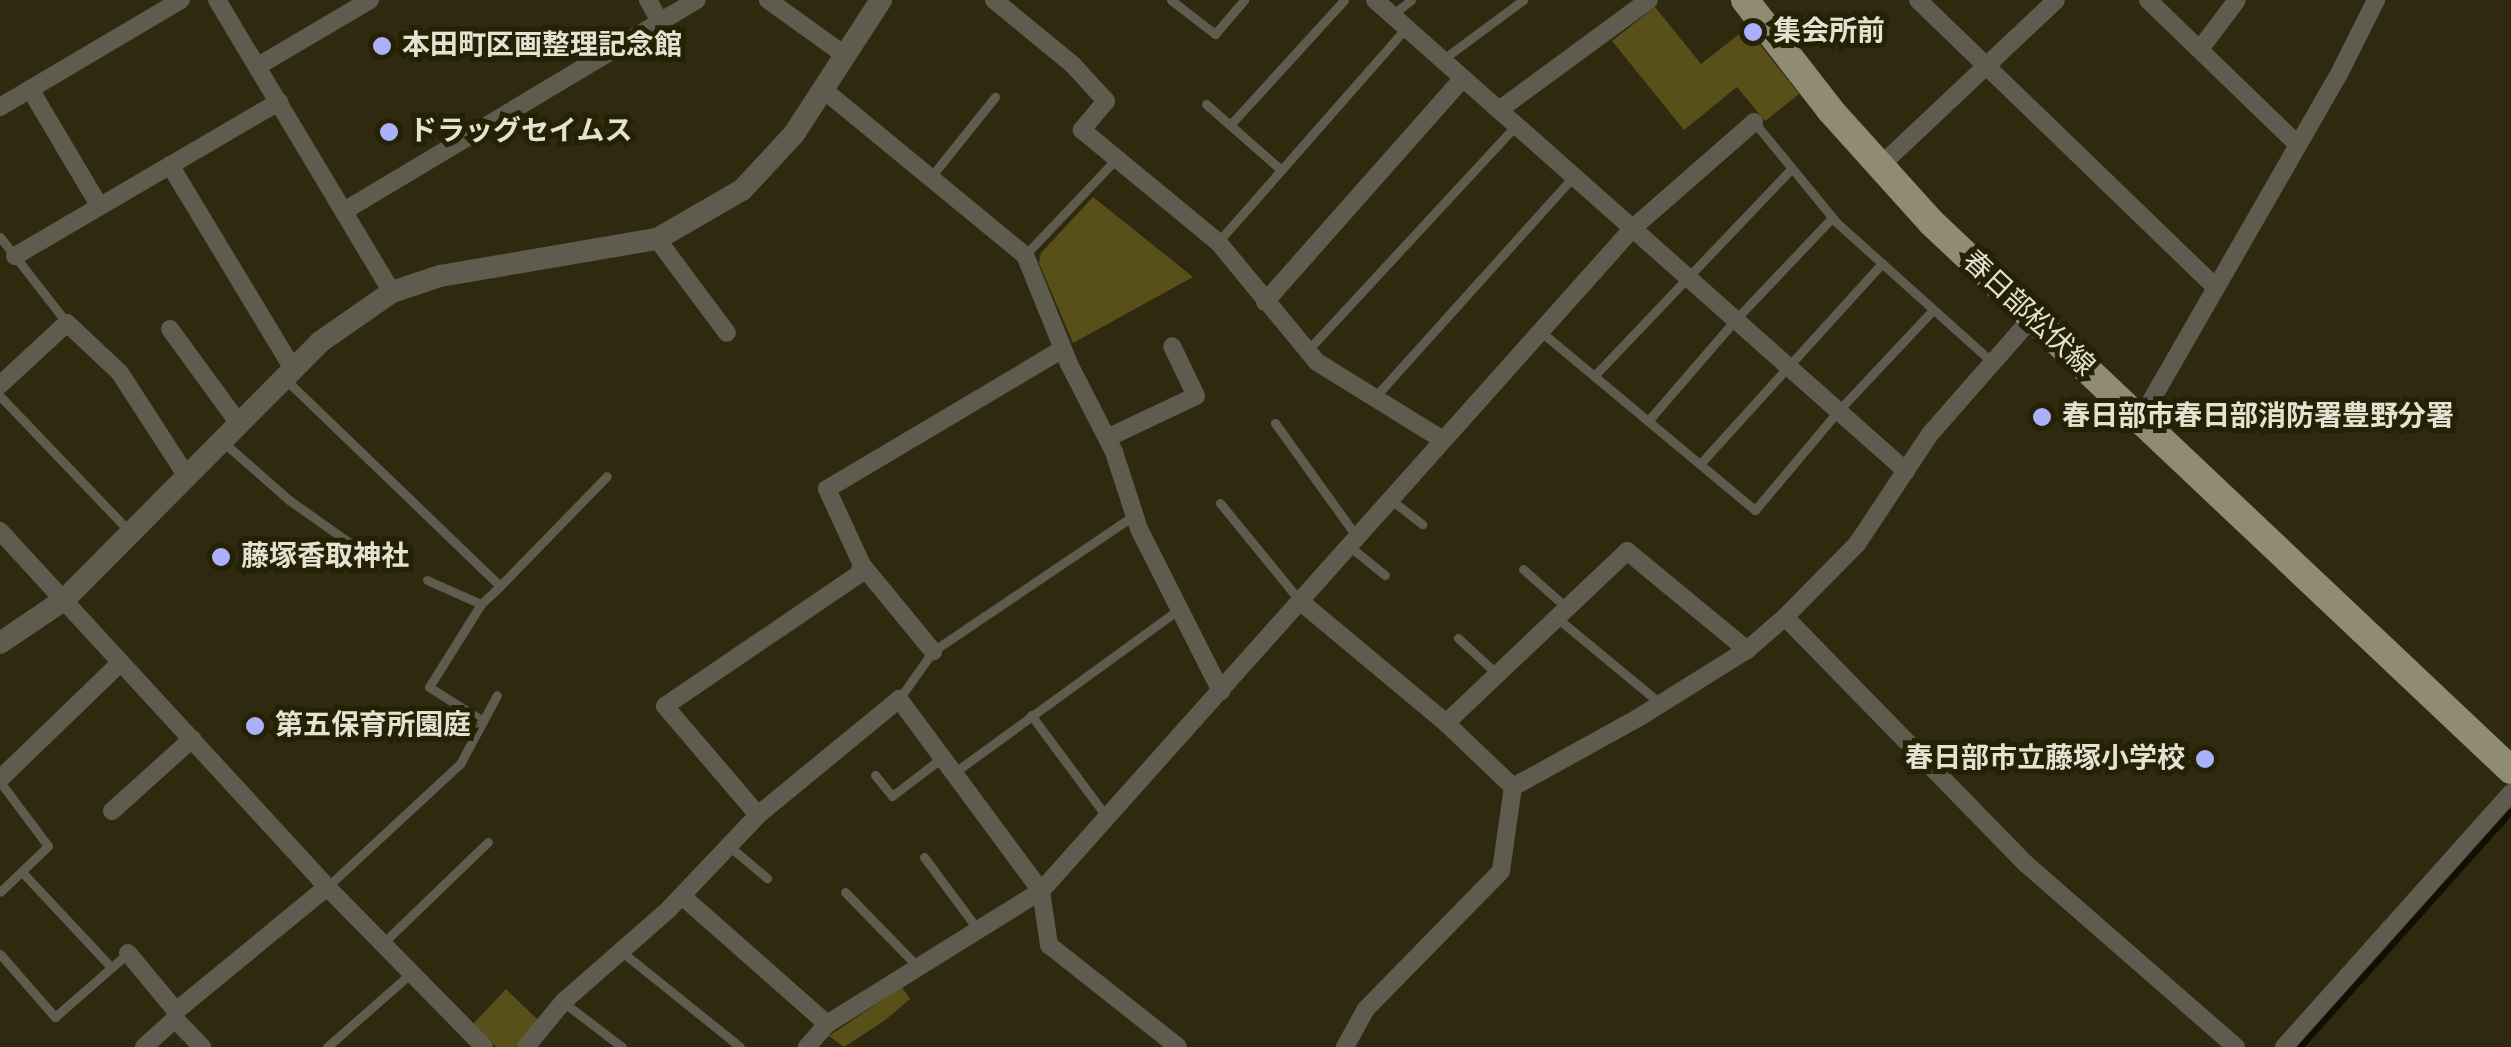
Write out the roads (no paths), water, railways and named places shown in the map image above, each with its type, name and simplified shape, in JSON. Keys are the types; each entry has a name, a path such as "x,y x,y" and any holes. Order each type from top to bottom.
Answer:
{"main road":[{"name":"春日部松伏線","path":"1745,0 1880,167 2032,318 2511,770"}],"street":[{"path":"0,107 181,0"},
{"path":"217,0 392,292"},
{"path":"258,66 370,0"},
{"path":"648,0 661,22"},
{"path":"344,210 697,0"},
{"path":"768,0 846,56"},
{"path":"0,643 64,598 287,372 357,314 392,292 440,276 657,239 742,190 794,134 881,0"},
{"path":"994,0 1073,65 1106,101 1082,130 1218,242 1317,362 1441,439"},
{"path":"1375,0 1906,471"},
{"path":"1499,110 1650,0"},
{"path":"1918,0 2216,288"},
{"path":"1880,167 2056,0"},
{"path":"2148,0 2297,144"},
{"path":"2200,50 2237,0"},
{"path":"2140,420 2376,0"},
{"path":"1265,302 1462,78"},
{"path":"30,90 98,205"},
{"path":"825,91 1025,256 1063,349 1107,438 1135,515 1221,691"},
{"path":"15,256 278,102"},
{"path":"807,1047 827,1024 920,970 1041,891 1632,228 1754,122"},
{"path":"170,165 287,372"},
{"path":"657,239 727,332"},
{"path":"1513,787 1661,704 1747,650 1785,617 1857,544 1930,434 2032,318"},
{"path":"1,384 68,323 120,373 186,476"},
{"path":"170,330 237,421"},
{"path":"1107,438 1196,396 1172,346"},
{"path":"933,651 862,565 827,489 1063,349"},
{"path":"0,531 328,887 484,1047"},
{"path":"1446,722 1627,551 1747,650"},
{"path":"758,816 665,706 858,575 862,565"},
{"path":"1301,602 1446,722 1513,787"},
{"path":"1785,617 2025,863 2236,1047"},
{"path":"0,780 121,662"},
{"path":"526,1047 563,1002 682,896 758,816 899,698 1041,891 1049,946 1178,1047"},
{"path":"112,811 192,739"},
{"path":"1346,1047 1366,1009 1501,870 1513,787"},
{"path":"2284,1047 2511,794"},
{"path":"144,1047 175,1015 328,887"},
{"path":"682,896 827,1024"},
{"path":"128,953 202,1047"}],"lane":[{"path":"1171,0 1215,34 1244,0"},
{"path":"1230,125 1344,0"},
{"path":"1392,15 1411,0"},
{"path":"1442,60 1523,0"},
{"path":"1218,242 1406,28"},
{"path":"930,178 995,97"},
{"path":"1206,104 1281,170"},
{"path":"1754,122 1832,218 1994,364"},
{"path":"1307,351 1516,125"},
{"path":"1025,256 1115,160"},
{"path":"1594,376 1790,170"},
{"path":"1374,398 1574,176"},
{"path":"1648,421 1736,319 1832,218"},
{"path":"0,237 68,323"},
{"path":"1700,464 1882,264"},
{"path":"1539,331 1756,510 1839,410 1933,310"},
{"path":"287,372 500,586"},
{"path":"1,384 129,531"},
{"path":"1275,423 1353,541 1384,575"},
{"path":"221,440 289,500 357,548"},
{"path":"483,721 430,687 480,604 607,476"},
{"path":"1390,499 1422,524"},
{"path":"1220,504 1301,602"},
{"path":"899,698 933,651 1135,515"},
{"path":"1522,568 1562,612 1661,704"},
{"path":"427,580 480,604"},
{"path":"955,772 1179,608"},
{"path":"1458,638 1497,674"},
{"path":"328,887 460,764 497,695"},
{"path":"1031,715 1106,816"},
{"path":"874,775 892,796 943,757"},
{"path":"0,780 48,846 0,892"},
{"path":"382,944 488,842"},
{"path":"729,846 766,878"},
{"path":"924,857 979,932"},
{"path":"22,872 111,967"},
{"path":"845,892 920,970"},
{"path":"622,952 740,1047"},
{"path":"0,954 55,1017 128,953"},
{"path":"327,1047 410,974"},
{"path":"563,1002 622,1047"}],"waterway":[{"path":"2301,1047 2511,812"}],"place":[{"name":"集会所前","path":"1753,32"},
{"name":"本田町区画整理記念館","path":"382,46"},
{"name":"ドラッグセイムス","path":"389,132"},
{"name":"春日部市春日部消防署豊野分署","path":"2042,417"},
{"name":"藤塚香取神社","path":"221,557"},
{"name":"第五保育所園庭","path":"255,726"},
{"name":"春日部市立藤塚小学校","path":"2205,759"}]}
